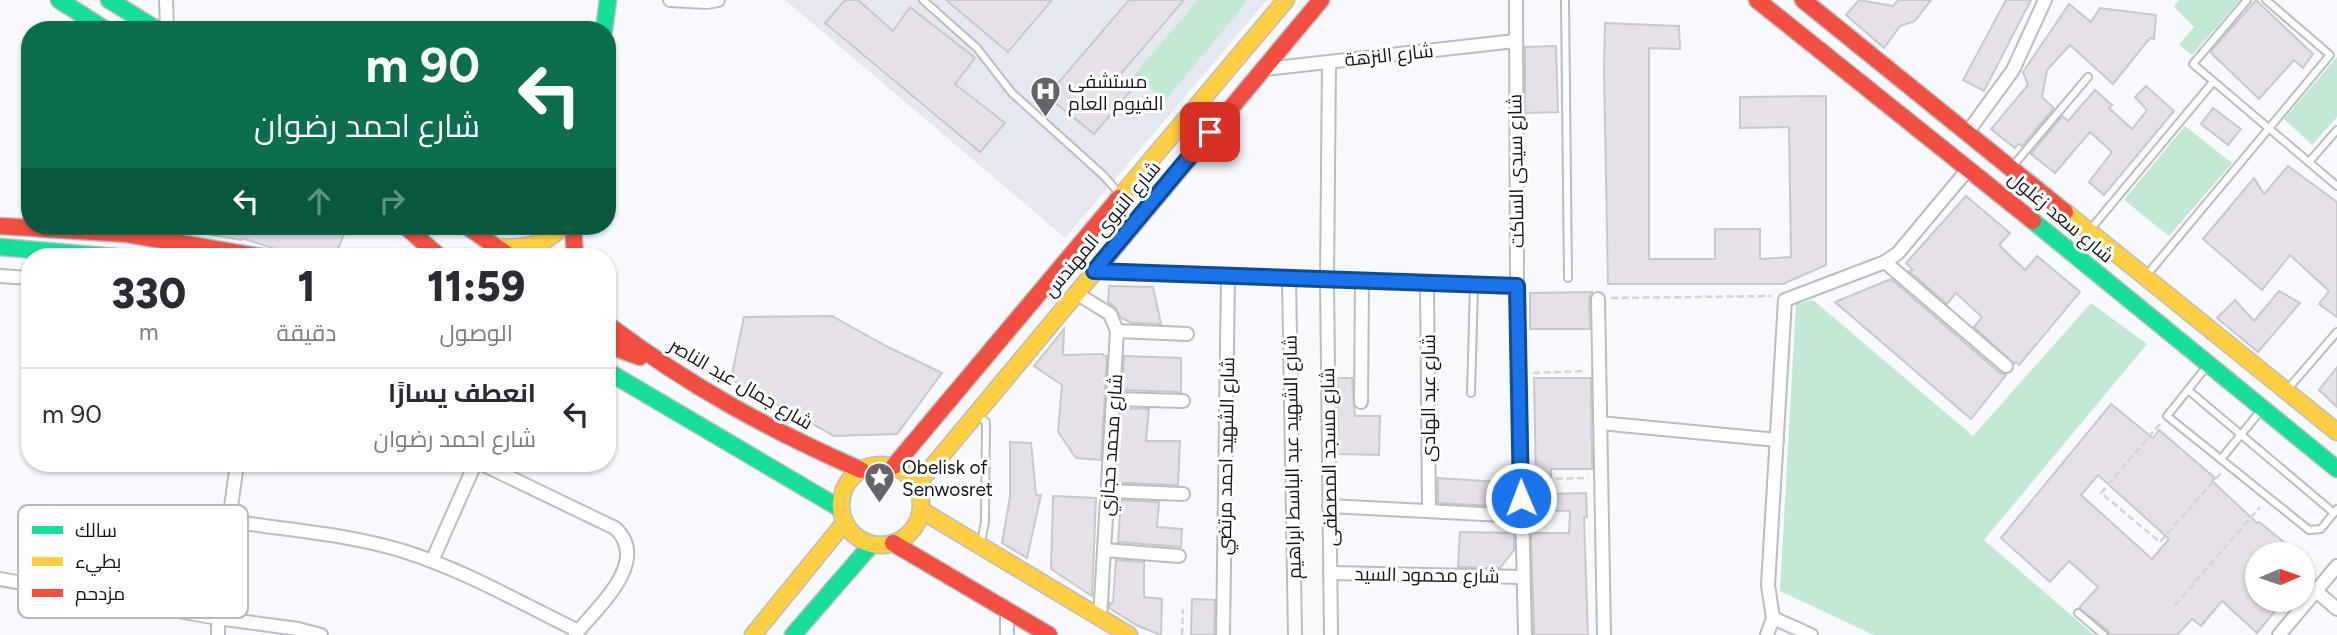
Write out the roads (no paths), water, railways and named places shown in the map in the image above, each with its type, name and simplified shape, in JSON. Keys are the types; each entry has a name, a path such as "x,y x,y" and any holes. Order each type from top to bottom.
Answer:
{"main road":[{"path":"59,0 92,21"},
{"path":"109,0 143,21"},
{"path":"605,21 608,0"},
{"name":"شارع النبوى المهندس","path":"894,466 1286,0"},
{"name":"شارع النبوى المهندس","path":"917,485 1321,0"},
{"name":"شارع سعد زغلول","path":"1757,0 1969,168 2337,469"},
{"name":"شارع سعد زغلول","path":"1803,0 2337,432"},
{"path":"1121,195 1140,216"},
{"path":"0,226 21,227"},
{"path":"170,235 225,248"},
{"path":"415,235 430,248"},
{"path":"479,235 497,247 510,248"},
{"path":"527,248 553,235"},
{"path":"0,247 21,249"},
{"path":"2127,299 2145,277"},
{"name":"شارع جمال عبد الناصر","path":"616,331 659,363 712,397 786,437 860,470"},
{"path":"2208,365 2226,342"},
{"path":"616,348 659,363"},
{"path":"616,377 843,516 860,540 872,544 893,543 912,531 921,510 917,485 911,477 894,466 877,464 860,470 845,487 841,498 843,516 753,635"},
{"path":"697,424 706,421 712,414 712,397"},
{"path":"921,510 1129,635"},
{"path":"893,543 1049,635"},
{"path":"793,635 872,544"}],"street":[{"path":"166,0 167,21"},
{"path":"670,0 718,0"},
{"name":"شارع سيدى الساكت","path":"1516,0 1517,286 1525,635"},
{"path":"1967,133 2013,71 2045,0"},
{"name":"شارع النزهة","path":"1263,69 1515,41"},
{"name":"شارع مسجد المصطفى","path":"1329,62 1327,280 1331,635"},
{"path":"1767,635 1773,618 1768,585 1785,300 1885,262 1898,253 1969,168"},
{"path":"1885,262 2006,366"},
{"path":"1094,271 1517,286"},
{"path":"0,276 21,277"},
{"name":"شارع الشهيد احمد مرتضي","path":"1223,635 1228,276"},
{"name":"شارع الشهيد عبد الباسط ابراهيم","path":"1289,278 1295,635"},
{"path":"1361,402 1362,281"},
{"name":"شارع عبد الهادى","path":"1427,284 1429,512"},
{"path":"1076,292 1110,314 1117,331 1187,334"},
{"path":"1598,299 1604,635"},
{"name":"شارع محمد حجازي","path":"1100,618 1117,331"},
{"path":"1114,399 1183,401"},
{"path":"1600,423 1777,440"},
{"path":"232,505 236,472"},
{"path":"432,561 471,472"},
{"path":"248,524 370,543 432,561 576,633 620,580 626,558 623,535 615,528 499,472"},
{"path":"1108,491 1182,494"},
{"path":"1329,506 1522,516"},
{"path":"1104,550 1179,555"},
{"path":"2279,635 2337,566"},
{"name":"شارع محمود السيد","path":"1330,573 1523,577"},
{"path":"0,579 18,582"},
{"path":"2316,591 2337,609"},
{"path":"1007,611 1007,635"},
{"path":"218,635 217,618 299,629 321,635"},
{"path":"1773,618 1811,635"}],"lane":[{"path":"923,0 977,48 1012,93 1104,176 1121,195"},
{"path":"1565,0 1568,278"},
{"path":"2247,0 2193,64 2337,186"},
{"path":"2145,277 2330,55 2266,0"},
{"path":"2011,168 2088,78"},
{"path":"2089,232 2214,82"},
{"path":"2309,162 2337,130"},
{"path":"1471,393 1474,285"},
{"path":"2286,391 2337,332"},
{"path":"2188,390 2335,511 2321,529 2309,530 2167,416 2208,365"},
{"path":"2221,459 2262,409"},
{"path":"975,413 986,422 985,522 981,548"},
{"path":"2078,614 2104,635"}],"place":[{"name":"مستشفى الفيوم العام","path":"1045,119"},
{"name":"Obelisk of Senwosret","path":"879,505"}]}
